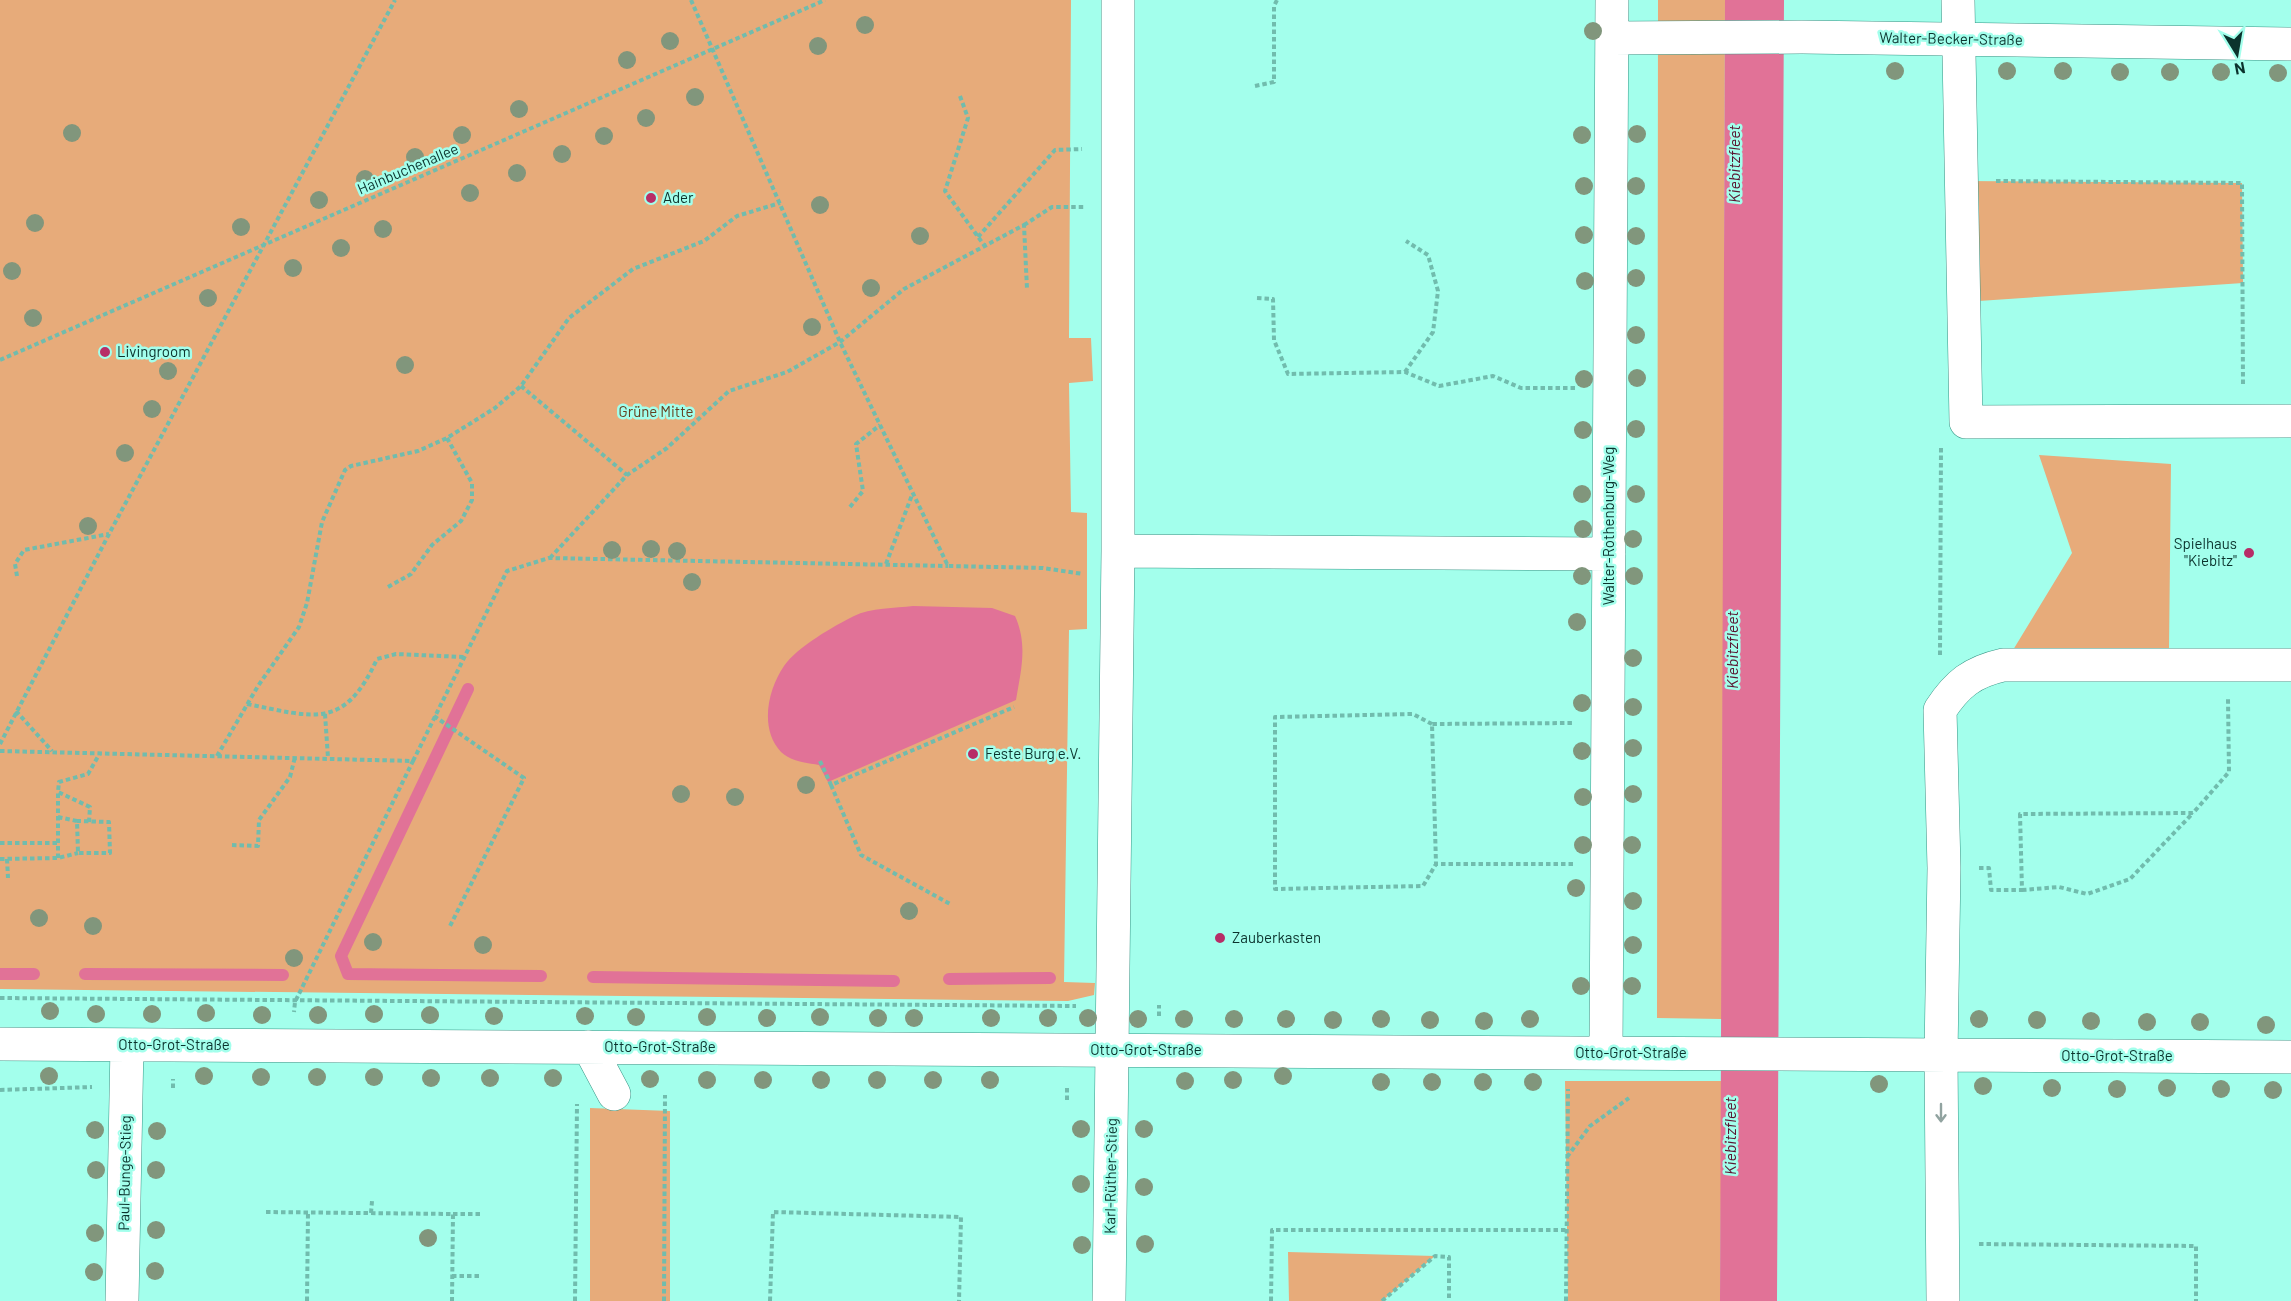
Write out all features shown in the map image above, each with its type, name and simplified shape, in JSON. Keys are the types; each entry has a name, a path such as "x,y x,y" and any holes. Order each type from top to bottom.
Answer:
{"street":[{"name":"Karl-Rüther-Stieg","path":"1109,1301 1118,551 1118,0"},
{"name":"Walter-Rothenburg-Weg","path":"1606,1052 1612,0"},
{"path":"1958,0 1966,422 2291,421"},
{"name":"Walter-Becker-Straße","path":"1612,38 1802,37 2291,44"},
{"path":"1118,551 1609,554"},
{"path":"1943,1301 1941,1055 1944,868 1940,710 1954,688 1966,678 1985,669 2002,665 2291,665"},
{"name":"Otto-Grot-Straße","path":"0,1044 2291,1057"},
{"name":"Paul-Bunge-Stieg","path":"122,1301 127,1045"},
{"path":"589,1047 614,1094"}],"path":[{"path":"0,744 109,534 396,0"},
{"path":"691,0 840,342 948,566"},
{"name":"Hainbuchenallee","path":"0,360 825,0"},
{"path":"1255,86 1274,82 1274,6 1277,0"},
{"path":"960,96 968,118 945,191 984,245"},
{"path":"978,237 1055,150 1118,148"},
{"path":"1962,181 2242,183 2243,422"},
{"path":"217,756 247,704 299,627 309,595 322,522 345,470 351,466 418,451 447,438 482,414 495,408 521,386 569,318 633,268 704,241 738,216 780,203"},
{"path":"549,558 627,475 667,448 729,392 787,372 840,342 904,289 1024,225 1052,207 1118,207"},
{"path":"1024,225 1027,289"},
{"path":"1405,372 1433,332 1438,291 1428,255 1406,241"},
{"path":"1257,298 1273,299 1274,340 1288,374 1405,372 1439,386 1493,376 1521,388 1610,388"},
{"path":"521,386 627,475"},
{"path":"1940,710 1941,446 1966,422"},
{"path":"850,507 863,491 856,444 880,425"},
{"path":"388,587 411,574 432,545 461,521 472,500 472,483 447,438"},
{"path":"650,460 652,465"},
{"path":"886,564 912,494"},
{"path":"17,576 15,564 24,550 109,534"},
{"path":"294,1045 295,1002 507,571 549,558 1043,568 1065,573 1088,574 1118,551"},
{"path":"247,704 305,716 325,714 338,710 352,701 377,659 396,654 463,657"},
{"path":"1990,890 2059,887 2087,894 2130,879 2229,772 2228,665"},
{"path":"831,785 1014,706"},
{"path":"16,711 52,752"},
{"path":"325,714 328,758"},
{"path":"1432,724 1436,864 1423,886 1275,889 1275,717 1413,714 1432,724 1608,722"},
{"path":"434,716 524,778 448,928"},
{"path":"0,751 413,761"},
{"path":"58,858 59,782 88,774 100,753"},
{"path":"232,845 258,846 259,820 290,777 296,757"},
{"path":"820,762 861,855 952,905"},
{"path":"58,792 90,807 89,822"},
{"path":"2022,890 2020,814 2193,813"},
{"path":"0,860 58,858 78,853 110,854 110,822 77,821 58,817"},
{"path":"77,821 78,853"},
{"path":"0,843 58,843"},
{"path":"7,859 8,878"},
{"path":"1436,864 1607,865"},
{"path":"0,998 295,1002 1113,1005"},
{"path":"1566,1301 1568,1053"},
{"path":"0,1090 80,1090"},
{"path":"576,1301 577,1094"},
{"path":"664,1301 665,1095"},
{"path":"1567,1157 1590,1126 1629,1098"},
{"path":"371,1213 372,1201"},
{"path":"266,1212 481,1214"},
{"path":"307,1301 308,1212"},
{"path":"770,1301 773,1212 961,1216 959,1301"},
{"path":"452,1301 453,1214"},
{"path":"1271,1301 1272,1230 1567,1230"},
{"path":"1942,1244 2196,1246 2196,1301"},
{"path":"1382,1301 1435,1256 1449,1257 1449,1301"},
{"path":"452,1276 481,1276"}],"green space":[{"name":"Grüne Mitte","path":"0,0 1071,0 1069,338 1091,338 1093,381 1069,383 1071,512 1087,513 1087,629 1069,630 1064,982 1095,983 1094,995 1068,1001 0,989"},
{"path":"1658,0 1725,0 1722,1019 1657,1018"},
{"path":"1962,181 2242,183 2243,283 1964,302"},
{"path":"2039,455 2171,464 2169,650 2013,650 2072,553"},
{"path":"1565,1081 1722,1081 1720,1301 1568,1301"},
{"path":"590,1108 670,1111 670,1301 590,1301"},
{"path":"1288,1252 1435,1256 1382,1301 1289,1301"}],"water":[{"name":"Kiebitzfleet","path":"1725,0 1784,0 1777,1301 1720,1301"},
{"path":"913,606 992,608 1015,616 1022,647 1016,700 828,782 819,765 794,760 781,752 770,732 768,709 778,675 790,659 816,638 860,613"}],"waterway":[{"path":"468,689 341,956 348,974 541,976"},
{"path":"0,974 34,974"},
{"path":"85,974 283,975"},
{"path":"593,977 894,981"},
{"path":"949,979 1050,978"}],"place":[{"name":"Ader","path":"651,198"},
{"name":"Livingroom","path":"105,352"},
{"name":"Spielhaus \"Kiebitz\"","path":"2249,553"},
{"name":"Feste Burg e.V.","path":"973,754"},
{"name":"Zauberkasten","path":"1220,938"}]}
